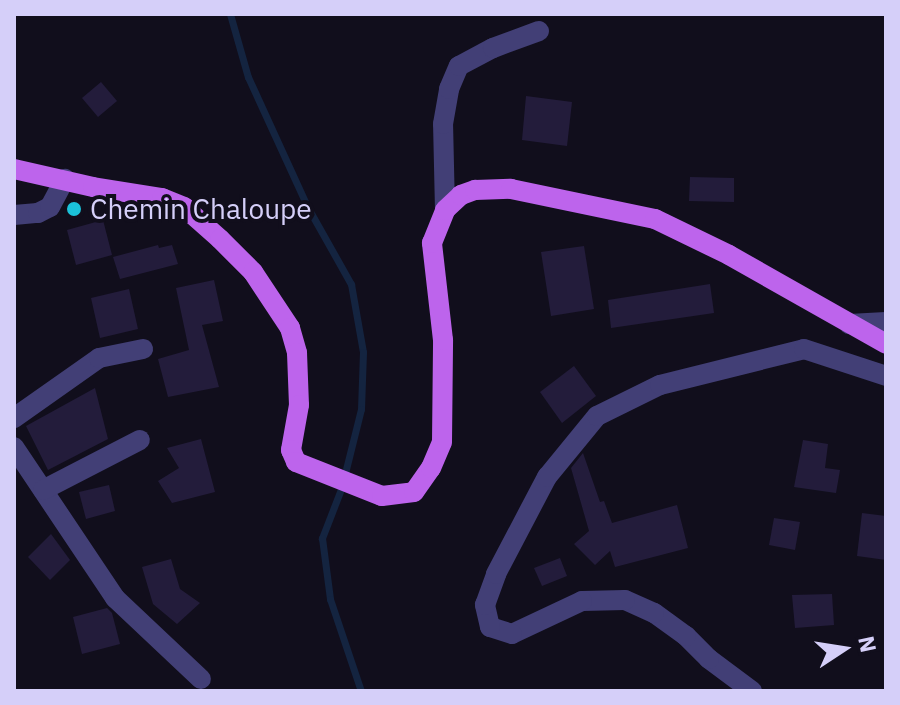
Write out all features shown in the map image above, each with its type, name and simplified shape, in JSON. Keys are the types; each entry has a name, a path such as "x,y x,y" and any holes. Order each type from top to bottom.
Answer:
{"main road":[{"path":"14,169 117,191 143,192 184,207 253,272 290,328 297,353 299,405 291,450 296,462 382,496 414,492 431,468 442,442 443,340 432,243 445,210 461,195 499,188 655,219 729,255 886,344"}],"street":[{"path":"445,210 443,124 449,89 459,66 493,48 539,31"},
{"path":"14,215 38,213 50,207 65,179"},
{"path":"849,324 886,322"},
{"path":"14,418 99,358 143,349"},
{"path":"752,691 654,613 625,600 582,601 512,634 490,627 485,605 496,574 547,477 597,416 660,385 804,349 886,376"},
{"path":"43,490 140,440"},
{"path":"14,447 115,598 201,679"}],"building":[{"path":"101,82 117,101 98,117 82,98"},
{"path":"526,96 572,102 567,146 522,140"},
{"path":"690,177 734,178 734,202 689,201"},
{"path":"103,220 112,255 76,265 67,230"},
{"path":"158,245 159,248 172,245 178,264 120,279 113,257"},
{"path":"584,246 594,309 551,316 541,252"},
{"path":"214,280 223,321 202,325 219,387 168,397 158,359 189,350 176,288"},
{"path":"710,284 714,313 611,328 608,300"},
{"path":"129,289 138,329 100,338 91,298"},
{"path":"574,366 596,396 562,423 540,392"},
{"path":"95,388 108,439 48,470 26,426"},
{"path":"201,439 215,492 172,503 158,481 179,468 167,448"},
{"path":"803,440 828,444 825,468 840,470 836,493 794,487"},
{"path":"583,453 600,502 604,501 612,523 677,505 688,548 615,567 610,551 595,565 574,544 589,531 571,468"},
{"path":"109,485 115,511 86,519 79,492"},
{"path":"862,513 886,516 886,560 857,556"},
{"path":"774,518 800,522 795,550 769,545"},
{"path":"51,534 70,560 50,580 28,557"},
{"path":"560,558 567,576 542,586 534,568"},
{"path":"171,559 180,589 200,603 177,624 153,604 142,567"},
{"path":"832,594 834,625 795,628 792,595"},
{"path":"107,608 112,613 120,644 82,654 73,617"}],"waterway":[{"path":"230,14 248,77 307,206 351,284 363,352 361,409 341,489 322,538 330,599 361,691"}],"place":[{"name":"Chemin Chaloupe","path":"74,209"}]}
